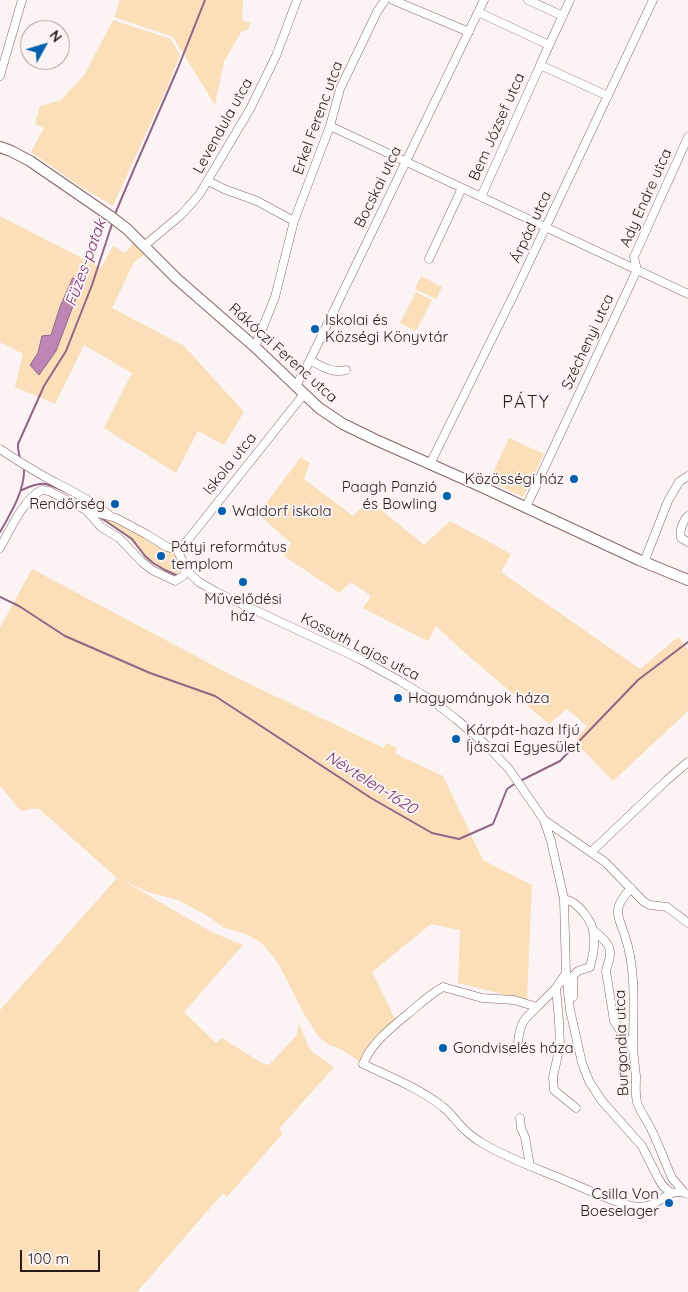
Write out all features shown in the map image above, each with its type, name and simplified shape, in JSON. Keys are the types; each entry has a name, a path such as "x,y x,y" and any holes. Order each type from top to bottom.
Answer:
{"main road":[{"name":"Rákóczi Ferenc utca","path":"0,147 30,161 114,218 177,280 255,347 324,412 343,424 644,562 688,580"}],"street":[{"path":"0,76 22,0"},
{"name":"Levendula utca","path":"144,246 181,216 208,181 250,109 276,56 297,0"},
{"name":"Erkel Ferenc utca","path":"255,347 276,297 294,221 330,126 340,89 378,10 385,0"},
{"path":"393,0 469,32"},
{"name":"Bocskai utca","path":"296,386 484,0"},
{"path":"528,0 563,16"},
{"name":"Bem József utca","path":"481,197 570,0"},
{"name":"Árpád utca","path":"430,464 546,227 653,0"},
{"path":"478,12 549,45"},
{"path":"539,68 608,96"},
{"path":"330,126 688,294"},
{"name":"Ady Endre utca","path":"637,270 634,257 687,140"},
{"path":"208,181 257,201 294,221"},
{"path":"429,259 462,188"},
{"name":"Széchenyi utca","path":"526,508 637,270"},
{"path":"310,360 328,369 346,370"},
{"name":"Iskola utca","path":"176,550 187,541 304,394"},
{"name":"Kossuth Lajos utca","path":"0,449 46,477 72,490 111,516 167,547 176,550 183,575"},
{"path":"644,562 668,501 679,482 688,476"},
{"path":"0,548 25,504 33,494 42,490 46,477"},
{"name":"Kossuth Lajos utca","path":"42,490 49,490 86,510 111,516"},
{"name":"Kossuth Lajos utca","path":"86,510 101,527 119,538 152,570 175,581 183,575"},
{"path":"688,516 680,532 681,538 688,542"},
{"name":"Kossuth Lajos utca","path":"183,575 360,659 434,702 485,744 509,769 544,820 591,852"},
{"path":"688,762 591,852 605,862 644,902 650,905 667,907 688,923"},
{"path":"544,820 551,841 564,899 566,973 570,1010 582,1063 589,1081 602,1101 642,1146 658,1178 671,1193"},
{"name":"Burgondia utca","path":"631,888 624,896 617,913 626,938 633,973 633,1050 638,1103 669,1172 675,1183 685,1193"},
{"path":"564,899 579,907 593,930 594,949 590,967 578,971 573,976 575,1029"},
{"path":"593,930 602,937 610,948 606,971 614,1021 633,1050"},
{"path":"518,1043 520,1027 525,1018 556,988 566,973"},
{"path":"537,1007 514,1000 482,998 443,987 430,995 384,1035 367,1054 363,1064 431,1098 445,1108 462,1128 499,1152 624,1204 646,1206 671,1193 685,1193"},
{"path":"556,988 560,1046 554,1077 554,1090 576,1108"},
{"path":"520,1118 530,1166"},
{"path":"671,1193 675,1183"}],"shaded area":[{"path":"120,0 243,0 242,20 251,23 248,29 241,32 224,62 215,105 173,37 114,17"},
{"path":"113,20 171,39 180,55 113,206 31,152 44,128 35,124 40,106 61,100 85,74"},
{"path":"0,216 101,268 113,246 125,253 134,243 144,255 134,262 112,308 184,346 244,412 224,445 198,431 176,473 104,428 132,373 84,345 55,404 15,387 23,354 0,342"},
{"path":"421,276 442,287 436,299 415,289"},
{"path":"73,278 82,282 56,351 39,375 30,365 38,353 42,336 51,335 60,307"},
{"path":"416,292 432,300 416,331 400,323"},
{"path":"509,438 544,454 523,497 489,481"},
{"path":"301,457 310,463 304,479 353,516 369,500 424,545 450,521 511,554 501,572 640,669 678,637 688,649 688,711 613,781 575,742 587,726 567,709 549,724 436,626 428,641 363,608 371,596 351,582 339,593 284,556 291,543 258,514"},
{"path":"97,512 155,542 175,555 179,560 177,576 149,562 125,535 96,515"},
{"path":"32,569 235,677 384,748 386,743 397,748 396,754 443,776 483,860 532,885 527,1000 458,983 460,930 431,924 372,972 396,1021 376,1039 359,1061 341,1049 329,1045 319,1037 304,1014 278,963 263,944 248,935 223,927 206,915 178,900 148,892 124,881 211,932 243,945 184,1012 216,1043 222,1038 262,1063 269,1065 297,1035 299,1023 311,1051 334,1067 279,1129 283,1133 227,1197 223,1193 137,1292 0,1292 0,1010 117,878 38,808 21,811 0,786 0,628"}],"waterway":[{"name":"Füzes-patak","path":"115,214 205,0"},
{"name":"Füzes-patak","path":"20,459 18,444 44,386 66,351 92,285 112,224"},
{"name":"Füzes-patak","path":"0,532 20,493 24,468"},
{"path":"22,490 34,485 43,484 64,491"},
{"path":"101,518 132,539 153,563 178,576"},
{"name":"Névtelen-1620","path":"0,597 19,606 65,636 150,673 215,696 371,798 432,833 459,839 493,824 507,789 516,783"},
{"name":"Névtelen-1620","path":"520,781 560,761 638,680 688,642"}],"place":[{"name":"Iskolai és Községi Könyvtár","path":"315,329"},
{"name":"Közösségi ház","path":"574,479"},
{"name":"Paagh Panzió és Bowling","path":"447,496"},
{"name":"Rendőrség","path":"115,504"},
{"name":"Waldorf iskola","path":"222,511"},
{"name":"Pátyi református templom","path":"161,556"},
{"name":"Művelődési ház","path":"243,582"},
{"name":"Hagyományok háza","path":"398,698"},
{"name":"Kárpát-haza Ifjú Íjászai Egyesület","path":"456,739"},
{"name":"Gondviselés háza","path":"443,1048"},
{"name":"Csilla Von Boeselager","path":"669,1203"}],"district":[{"name":"PÁTY","path":"526,403"}]}
